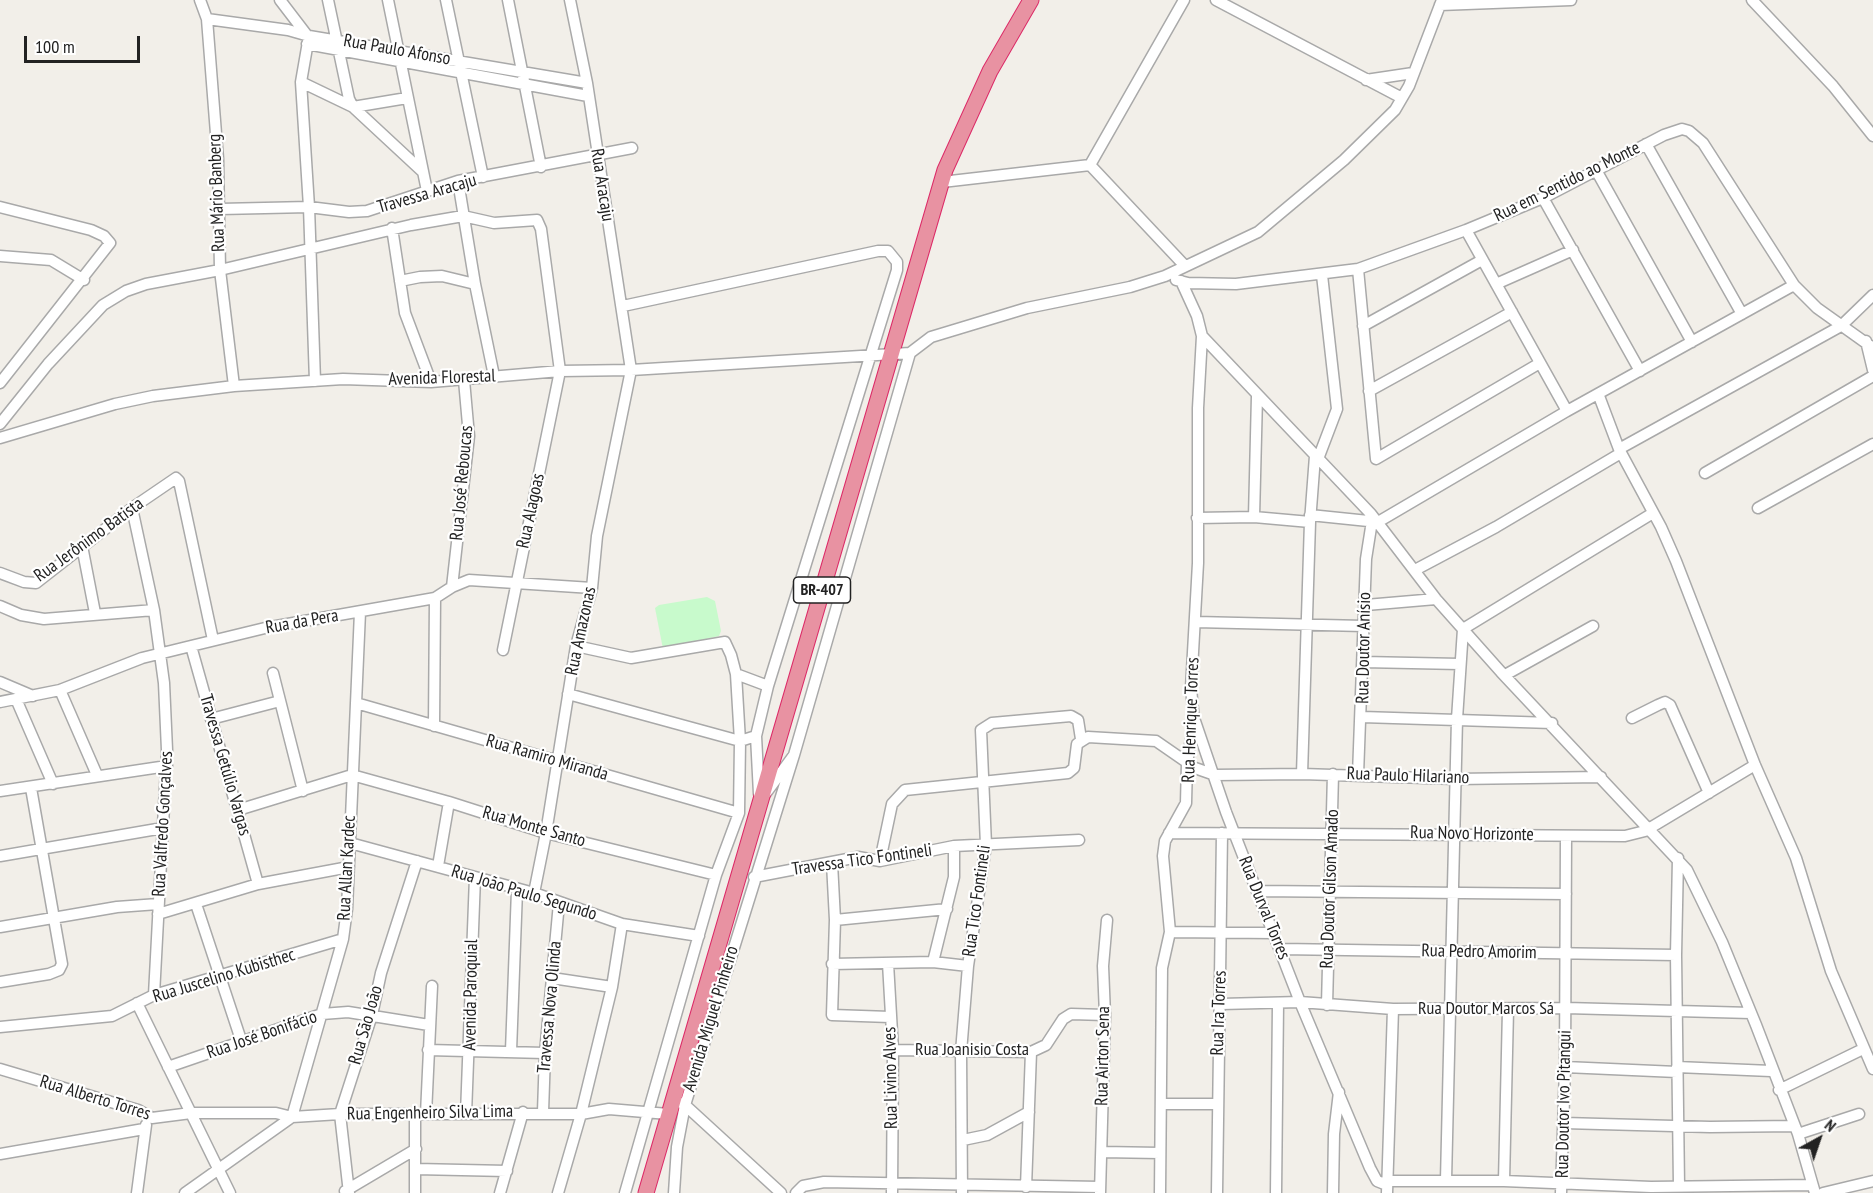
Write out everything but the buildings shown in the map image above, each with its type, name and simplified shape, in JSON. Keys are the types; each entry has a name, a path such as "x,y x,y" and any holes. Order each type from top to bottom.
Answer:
{"highway":[{"name":"BR-407","path":"646,1193 668,1114 679,1101 759,804 942,182 977,98 1031,0"}],"street":[{"name":"Rua Mário Banberg","path":"200,0 207,19 220,209 220,270 234,386"},
{"path":"280,0 308,38 301,82 309,207 315,381"},
{"path":"328,0 352,107"},
{"path":"388,0 427,191"},
{"path":"446,0 483,177"},
{"path":"508,0 541,167"},
{"name":"Rua Aracaju","path":"570,0 586,83 632,370"},
{"path":"1090,165 1184,0"},
{"path":"1216,0 1402,98"},
{"path":"910,353 931,338 1028,308 1130,287 1165,276 1251,236 1279,216 1344,160 1395,110 1413,74 1441,2 1571,0"},
{"path":"1752,0 1833,86 1873,136"},
{"name":"Rua Paulo Afonso","path":"207,19 337,44 460,61 586,83"},
{"name":"Rua Paulo Afonso","path":"398,54 462,73 588,96"},
{"path":"1365,80 1413,74"},
{"path":"301,82 352,107 423,172"},
{"path":"352,107 407,99"},
{"name":"Rua em Sentido ao Monte","path":"1165,276 1181,281 1236,284 1358,269 1466,230 1543,198 1676,130 1689,131 1695,135 1794,285 1810,302 1869,344"},
{"path":"1646,144 1742,314"},
{"name":"Travessa Aracaju","path":"220,209 309,207 349,212 367,211 458,181 632,148"},
{"path":"942,182 1090,165"},
{"path":"1090,165 1185,266"},
{"path":"1596,170 1692,342"},
{"path":"458,181 475,284 494,376"},
{"path":"1543,198 1640,371"},
{"path":"0,207 91,230 104,236 110,243 0,383"},
{"path":"0,424 48,364 103,305 126,291 146,284 220,270 392,228 463,216"},
{"name":"Rua Alagoas","path":"463,216 494,223 537,220 541,229 560,371 503,651"},
{"path":"392,228 411,333 431,382"},
{"path":"1466,230 1567,411"},
{"path":"622,306 883,250 894,256 897,270 768,686 756,736 759,804"},
{"path":"1496,284 1573,250"},
{"path":"0,256 51,260 84,279"},
{"path":"1363,326 1482,260"},
{"path":"1358,269 1376,459 1540,363"},
{"path":"1302,774 1310,519 1317,457 1337,409 1323,275"},
{"path":"400,281 432,276 475,284"},
{"name":"Rua Henrique Torres","path":"1161,1193 1162,968 1170,932 1163,856 1169,833 1186,803 1187,763 1194,721 1191,688 1196,622 1202,336 1197,316 1181,281"},
{"path":"1197,518 1254,517 1375,522 1567,411 1599,396 1794,285"},
{"path":"1415,570 1496,527 1620,451 1841,326 1873,295"},
{"path":"1370,391 1512,312"},
{"path":"1202,336 1375,522 1463,629 1648,829 1678,858 1701,896 1751,1013 1771,1071 1819,1191"},
{"path":"1869,344 1873,370"},
{"name":"Avenida Florestal","path":"0,438 124,402 234,386 315,381 431,382 560,371 632,370 910,353"},
{"name":"Avenida Miguel Pinheiro","path":"781,1193 679,1101 794,755 910,353"},
{"name":"Rua Amazonas","path":"534,893 558,763 576,646 592,588 597,536 632,370"},
{"path":"1706,472 1873,376"},
{"name":"Rua José Reboucas","path":"452,587 469,436 464,380"},
{"path":"1254,517 1257,396"},
{"path":"1599,396 1620,451 1676,561 1755,765 1796,858 1831,971 1873,1069"},
{"path":"1758,508 1873,444"},
{"name":"Rua Jerônimo Batista","path":"0,573 24,582 36,583 132,508 174,479 179,481 213,640"},
{"name":"Rua Valfredo Gonçalves","path":"132,508 162,653 167,766 154,996"},
{"path":"1463,629 1653,513"},
{"name":"Rua Doutor Anísio","path":"1358,775 1357,747 1362,717 1366,559 1375,522"},
{"path":"82,546 95,613"},
{"name":"Rua da Pera","path":"0,702 60,690 142,658 213,640 435,598 469,580 592,588"},
{"path":"434,726 435,598"},
{"path":"1366,604 1436,598"},
{"path":"0,606 21,615 44,619 95,613 154,610"},
{"name":"Rua Allan Kardec","path":"292,1117 343,939 347,909 360,612"},
{"path":"1196,622 1364,626"},
{"path":"1505,675 1593,626"},
{"path":"1446,1180 1457,719 1463,629"},
{"path":"576,646 631,658 724,642 732,655 736,674 740,741 739,813 716,875 625,1193"},
{"name":"Travessa Getúlio Vargas","path":"191,646 258,884"},
{"path":"1363,662 1460,664"},
{"path":"273,673 303,791"},
{"path":"736,674 768,686"},
{"path":"0,682 33,696"},
{"path":"60,690 97,775"},
{"path":"568,694 740,741 756,736"},
{"path":"16,699 52,784"},
{"path":"211,719 280,701"},
{"path":"1632,718 1665,702 1670,705 1709,793"},
{"name":"Rua Ramiro Miranda","path":"356,704 739,813"},
{"name":"Rua Tico Fontineli","path":"962,1190 961,1052 968,966 986,844 981,730 986,724 1071,716 1078,720 1081,739"},
{"path":"1362,717 1552,723"},
{"name":"Rua Durval Torres","path":"1194,721 1215,775 1233,832 1300,1002 1373,1175 1378,1182 1387,1186"},
{"path":"880,861 892,804 901,793 911,788 985,783 1072,772 1077,744 1081,739 1096,737 1155,741 1187,763 1215,775"},
{"path":"759,804 794,755"},
{"name":"Rua Novo Horizonte","path":"1169,833 1455,833 1625,836 1648,829 1755,765"},
{"path":"0,790 31,788 97,775 167,766"},
{"name":"Rua Paulo Hilariano","path":"1215,775 1333,774 1456,779 1600,777"},
{"name":"Rua Doutor Gilson Amado","path":"1327,1005 1333,774"},
{"path":"238,810 352,775"},
{"name":"Rua Monte Santo","path":"352,775 449,802 546,833 716,875"},
{"path":"0,982 49,974 59,970 62,964 52,918 43,848 31,788"},
{"path":"438,866 449,802"},
{"path":"0,856 163,828"},
{"name":"Rua Ira Torres","path":"1217,1193 1216,1104 1221,1004 1222,833"},
{"name":"Rua Doutor Ivo Pitangui","path":"1562,1188 1566,1008 1566,836"},
{"name":"Travessa Tico Fontineli","path":"754,877 858,857 880,861 954,846 1079,840"},
{"name":"Rua João Paulo Segundo","path":"350,843 534,893 622,924 699,936"},
{"path":"933,963 954,877 954,846"},
{"path":"1678,858 1676,955 1679,1186"},
{"name":"Rua São João","path":"347,1192 340,1114 372,1015 381,972 417,861"},
{"path":"832,863 836,920 832,964 832,1015 890,1017"},
{"path":"0,927 132,905 158,909 196,904 258,884 349,867"},
{"name":"Avenida Paroquial","path":"466,1114 475,877"},
{"path":"511,1051 517,890"},
{"path":"1258,891 1566,894"},
{"name":"Travessa Nova Olinda","path":"543,1112 545,1053 559,903"},
{"path":"196,904 219,978 243,1043"},
{"path":"836,920 947,909"},
{"name":"Rua Airton Sena","path":"1100,1190 1105,1015 1103,966 1107,920"},
{"path":"558,1193 581,1114 612,987 622,924"},
{"path":"1170,932 1274,933"},
{"name":"Rua Juscelino Kubisthec","path":"0,1027 112,1016 154,996 343,939"},
{"name":"Rua Pedro Amorim","path":"1281,949 1676,955"},
{"name":"Rua Livino Alves","path":"888,963 892,1050 892,1188"},
{"path":"832,964 933,963 968,966"},
{"path":"552,978 612,987"},
{"path":"416,1193 416,1149 428,1050 432,986"},
{"name":"Rua Doutor Marcos Sá","path":"1221,1004 1300,1002 1393,1009 1566,1008 1751,1013"},
{"path":"137,1003 230,1193"},
{"path":"1276,1193 1278,1004"},
{"path":"1393,1009 1387,1186 1446,1180 1504,1181 1562,1188 1679,1186 1819,1191 1873,1181"},
{"path":"1504,1181 1508,1010"},
{"name":"Rua José Bonifácio","path":"168,1066 243,1043 322,1014 348,1012 429,1025"},
{"name":"Rua Joanisio Costa","path":"892,1050 1030,1052 1046,1045 1063,1019 1071,1014 1105,1015"},
{"path":"1779,1090 1863,1049"},
{"path":"428,1050 545,1053"},
{"path":"1026,1186 1030,1052"},
{"path":"1565,1067 1771,1071"},
{"name":"Rua Alberto Torres","path":"0,1069 138,1110 152,1118 191,1113"},
{"path":"1333,1193 1334,1134 1339,1092"},
{"path":"674,1193 679,1101"},
{"path":"1161,1104 1216,1104"},
{"name":"Rua Engenheiro Silva Lima","path":"191,1113 276,1113 292,1117 340,1114 421,1115 524,1112 581,1114 609,1109 668,1114"},
{"path":"500,1193 524,1112"},
{"path":"963,1140 987,1135 1029,1112"},
{"path":"1563,1123 1796,1130 1859,1114"},
{"path":"185,1193 292,1117"},
{"path":"136,1193 144,1129 152,1118"},
{"path":"0,1155 144,1129"},
{"path":"347,1192 416,1149"},
{"path":"1102,1152 1160,1153"},
{"path":"416,1169 507,1171"},
{"path":"796,1193 803,1186 817,1183 962,1190 1026,1186 1100,1190"}],"green space":[{"path":"707,597 715,601 721,631 719,636 663,649 655,608 659,605"}]}
